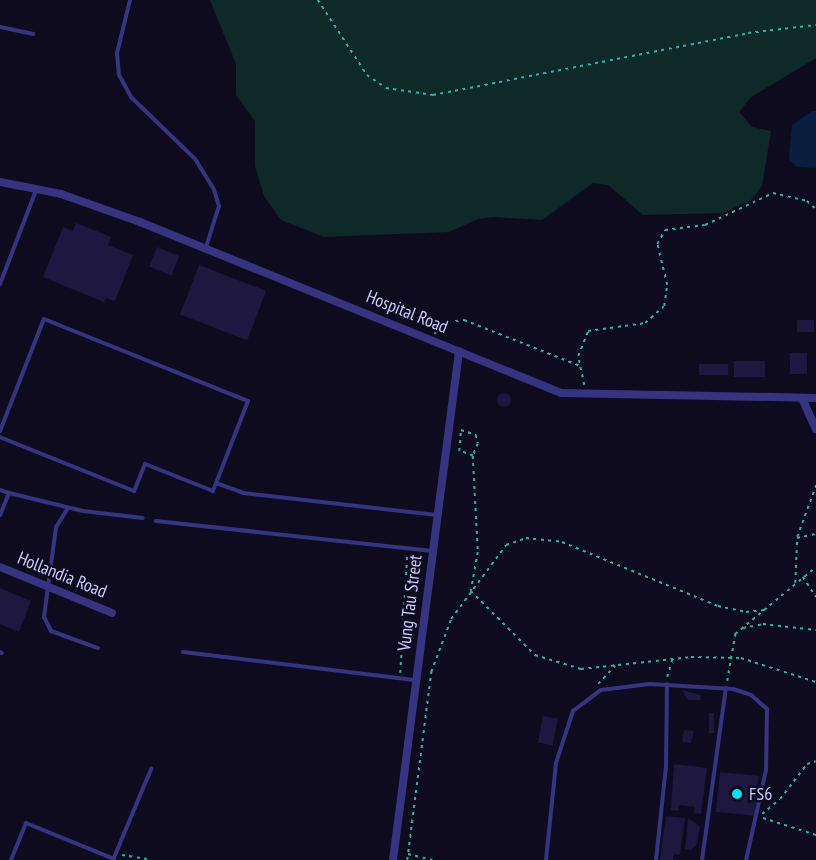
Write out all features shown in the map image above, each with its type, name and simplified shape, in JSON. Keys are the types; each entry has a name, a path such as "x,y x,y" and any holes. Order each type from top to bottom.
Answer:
{"street":[{"name":"Hospital Road","path":"0,182 37,189 206,248 561,393 585,396 816,398"},
{"name":"Vung Tau Street","path":"393,860 459,351"},
{"path":"802,398 816,429"},
{"name":"Hollandia Road","path":"0,567 112,613"}],"lane":[{"path":"130,0 117,53 119,75 131,97 195,159 214,190 219,206 206,248"},
{"path":"0,27 33,34"},
{"path":"0,284 37,189"},
{"path":"0,431 44,320 248,401 213,491 144,464 134,491 0,437"},
{"path":"216,483 243,494 438,515"},
{"path":"0,490 68,508 143,518"},
{"path":"0,514 9,493"},
{"path":"68,508 58,517 44,617 51,631 98,648"},
{"path":"156,521 433,551"},
{"path":"183,652 416,680"},
{"path":"656,860 666,767 667,684"},
{"path":"546,860 561,738 573,711 591,695 613,688 667,684 726,688 760,701 770,720 759,816 746,860"},
{"path":"702,860 726,688"},
{"path":"11,860 26,823 113,859 151,769"}],"path":[{"path":"318,0 367,75 386,87 433,95 748,33 816,25"},
{"path":"585,396 580,345 588,331 645,322 664,306 667,285 657,244 665,230 705,225 774,193 807,201 816,209"},
{"path":"432,340 448,322 464,320 581,366"},
{"path":"471,591 478,552 473,456 476,435 461,430 459,451 473,456"},
{"path":"795,584 797,538 816,485"},
{"path":"797,538 816,534"},
{"path":"407,860 431,672 452,619 506,545 526,538 562,542 597,554 718,606 746,612 765,610"},
{"path":"400,679 407,548"},
{"path":"726,688 729,657 740,629 816,567"},
{"path":"803,577 816,597"},
{"path":"471,591 535,655 569,667 615,666 672,659 729,657 759,660 816,682"},
{"path":"740,629 763,624 816,630"},
{"path":"667,684 672,659"},
{"path":"591,695 615,666"},
{"path":"759,816 780,799 807,764 816,761"},
{"path":"759,816 816,835"},
{"path":"115,853 152,860"},
{"path":"407,854 432,860"}],"green space":[{"path":"210,0 816,0 816,58 751,97 739,112 752,127 771,131 762,186 751,200 723,213 643,215 608,185 593,183 542,220 494,217 478,219 449,232 324,237 281,220 264,196 255,166 255,121 236,95 236,64"}],"water":[{"path":"812,111 816,111 816,168 797,167 789,159 792,125"}],"building":[{"path":"76,223 111,237 108,245 133,255 115,301 106,298 104,302 43,277 63,227 73,231"},
{"path":"157,247 179,256 171,275 149,266"},
{"path":"199,265 266,291 247,340 180,314"},
{"path":"797,320 814,320 814,332 797,332"},
{"path":"790,353 807,353 807,374 790,374"},
{"path":"734,361 765,361 765,377 734,377"},
{"path":"699,364 728,364 728,375 699,375"},
{"path":"501,393 507,393 511,400 507,407 501,407 497,403 497,397"},
{"path":"0,588 31,601 19,632 0,624"},
{"path":"682,690 701,695 700,700 688,700"},
{"path":"709,713 714,713 714,733 709,733"},
{"path":"543,716 558,719 553,745 538,743"},
{"path":"684,730 694,731 691,743 682,742"},
{"path":"674,764 707,768 701,814 694,813 695,807 679,805 678,811 671,810"},
{"name":"FS6","path":"720,772 759,776 755,816 716,812"},
{"path":"666,816 685,818 680,855 674,854 673,860 660,860"},
{"path":"688,818 700,826 697,844 691,850 685,849"}],"place":[{"name":"FS6","path":"737,794"}]}
